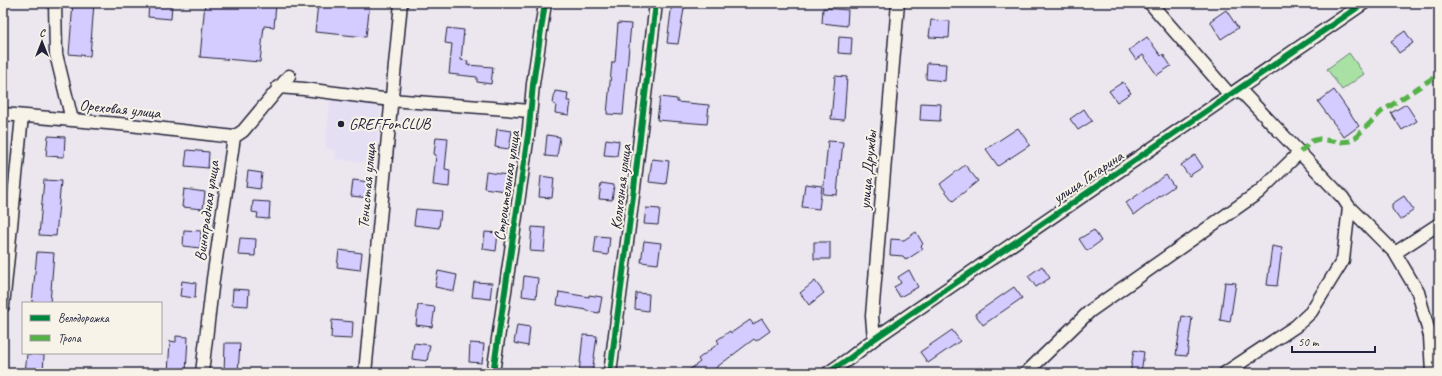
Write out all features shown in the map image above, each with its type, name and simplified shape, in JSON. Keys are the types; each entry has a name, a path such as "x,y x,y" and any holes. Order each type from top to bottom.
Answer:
{"street":[{"path":"55,3 56,54 72,120"},
{"name":"Тенистая улица","path":"365,373 401,3"},
{"name":"Строительная улица","path":"493,373 529,128 533,84 545,3"},
{"name":"Колхозная улица","path":"610,373 656,3"},
{"name":"улица Дружбы","path":"874,339 872,316 898,3"},
{"path":"1150,3 1235,92 1300,152 1343,198 1349,207 1396,253 1418,292 1430,336 1432,373"},
{"name":"улица Гагарина","path":"828,373 874,339 1364,3"},
{"path":"234,137 243,131 278,87 289,76"},
{"path":"278,87 391,100 530,111"},
{"name":"Ореховая улица","path":"3,114 130,125 234,137"},
{"path":"3,306 22,116"},
{"name":"Виноградная улица","path":"202,373 213,279 234,137"},
{"path":"1026,373 1090,311 1259,192 1300,152"},
{"path":"1226,373 1296,326 1311,312 1342,260 1349,207"},
{"path":"1396,253 1439,224"}],"shaded area":[{"name":"GREFFonCLUB","path":"330,99 381,106 375,164 335,159 336,150 325,149"}],"green space":[{"path":"1349,53 1364,74 1342,90 1327,69"}],"building":[{"path":"73,3 94,3 90,56 69,54"},
{"path":"149,3 172,3 171,19 148,17"},
{"path":"205,3 276,4 274,27 264,26 260,62 200,57"},
{"path":"318,3 370,3 366,37 315,32"},
{"path":"672,3 685,3 678,44 667,43"},
{"path":"823,8 848,10 847,26 822,23"},
{"path":"1226,10 1238,28 1221,39 1210,21"},
{"path":"931,20 950,21 949,38 929,37"},
{"path":"618,23 631,24 623,115 607,114 612,62 615,62"},
{"path":"447,28 464,30 461,60 468,61 467,65 493,67 491,84 477,82 477,77 449,74 452,44 445,43"},
{"path":"1405,31 1413,43 1399,53 1391,41"},
{"path":"839,37 852,38 851,54 838,53"},
{"path":"1147,37 1161,56 1163,54 1171,66 1157,75 1143,55 1136,60 1129,50"},
{"path":"927,63 946,64 945,81 926,79"},
{"path":"835,76 847,77 844,120 831,119"},
{"path":"1123,82 1131,93 1117,102 1109,91"},
{"path":"1334,90 1359,126 1344,137 1318,102"},
{"path":"555,91 568,93 567,101 571,101 569,115 555,113 556,105 553,104"},
{"path":"660,97 677,99 677,102 709,105 707,124 657,120"},
{"path":"921,103 941,104 940,121 920,120"},
{"path":"1406,104 1417,121 1402,130 1391,113"},
{"path":"1084,109 1092,121 1078,130 1070,119"},
{"path":"1018,128 1030,145 998,166 986,149"},
{"path":"497,129 512,131 509,149 495,147"},
{"path":"547,135 560,137 557,157 545,156"},
{"path":"48,136 65,137 64,157 46,156"},
{"path":"436,137 448,138 445,169 450,170 449,187 433,185"},
{"path":"606,139 619,141 617,156 604,155"},
{"path":"828,141 843,142 837,195 823,194"},
{"path":"187,150 209,152 208,168 185,166"},
{"path":"1195,155 1203,167 1189,176 1181,165"},
{"path":"652,159 669,161 666,184 649,182"},
{"path":"965,165 978,181 953,201 940,184"},
{"path":"248,171 262,173 260,189 246,187"},
{"path":"486,172 507,175 505,191 484,188"},
{"path":"1166,175 1174,186 1134,215 1126,203"},
{"path":"541,176 554,178 552,198 539,197"},
{"path":"44,180 61,181 56,236 39,235"},
{"path":"353,180 370,182 369,198 351,196"},
{"path":"601,183 614,185 612,200 599,199"},
{"path":"805,184 822,186 819,209 802,207"},
{"path":"184,189 205,192 203,209 182,207"},
{"path":"1404,196 1414,210 1400,220 1392,209 1392,204"},
{"path":"253,201 270,202 269,219 257,218 258,213 252,212"},
{"path":"646,208 660,209 658,225 644,224"},
{"path":"416,209 441,211 439,228 414,225"},
{"path":"532,227 546,228 544,252 530,251"},
{"path":"184,230 201,231 200,248 183,246"},
{"path":"1094,230 1101,241 1087,251 1079,239"},
{"path":"485,232 498,233 496,251 483,249"},
{"path":"916,232 923,244 921,246 923,249 906,260 903,256 890,255 891,239 904,240"},
{"path":"596,236 610,237 608,255 594,253"},
{"path":"240,238 256,239 255,256 238,255"},
{"path":"644,241 661,243 658,264 641,262"},
{"path":"814,242 830,242 830,259 814,259"},
{"path":"1272,246 1282,248 1277,286 1267,285"},
{"path":"339,250 362,253 360,270 337,267"},
{"path":"37,252 54,253 50,302 32,302"},
{"path":"1042,266 1050,278 1036,287 1028,276"},
{"path":"909,270 918,287 900,297 894,287 901,283 898,277"},
{"path":"438,271 457,275 454,291 435,287"},
{"path":"524,276 538,278 536,298 522,296"},
{"path":"182,281 196,283 195,298 180,296"},
{"path":"815,281 824,293 809,305 800,293"},
{"path":"474,282 492,283 490,299 472,297"},
{"path":"1225,282 1236,283 1230,322 1220,320"},
{"path":"1014,287 1022,298 983,325 975,314"},
{"path":"233,289 249,290 248,306 232,305"},
{"path":"559,292 589,297 589,295 602,297 599,313 557,305"},
{"path":"636,293 649,294 648,311 635,309"},
{"path":"418,305 435,307 432,327 416,325"},
{"path":"1182,316 1192,318 1187,356 1176,355"},
{"path":"762,319 770,331 756,341 754,339 709,373 685,373 700,362 698,359 719,343 717,340 730,331 731,333 750,320 753,324"},
{"path":"332,320 353,322 352,339 331,338"},
{"path":"517,325 530,327 528,346 514,343"},
{"path":"952,330 960,341 928,363 920,352"},
{"path":"583,335 597,336 592,373 579,373"},
{"path":"176,336 188,337 186,373 168,373 170,341 176,342"},
{"path":"225,343 240,343 238,373 224,373"},
{"path":"414,343 430,345 427,361 412,359"},
{"path":"470,343 484,344 482,363 469,362"},
{"path":"1134,350 1144,352 1141,373 1130,373"},
{"path":"27,354 44,355 43,373 25,373"}],"marked path":[{"path":"1300,152 1312,141 1319,139 1339,142 1350,141 1381,112 1439,74"}],"cycle path":[{"path":"493,373 529,128 533,84 545,3"},
{"path":"610,373 656,3"},
{"path":"828,373 874,339 1364,3"}],"place":[{"name":"GREFFonCLUB","path":"341,124"}]}
